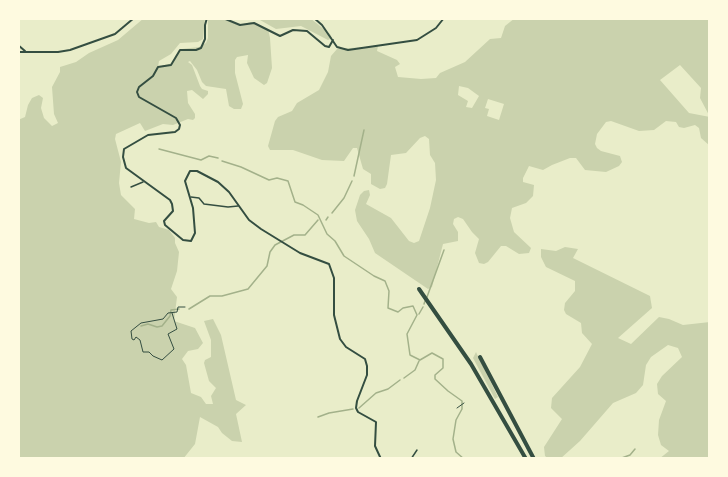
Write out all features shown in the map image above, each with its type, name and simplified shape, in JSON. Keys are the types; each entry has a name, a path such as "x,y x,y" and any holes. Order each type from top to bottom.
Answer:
{"highway":[{"path":"419,290 471,364 526,459"},
{"path":"480,357 534,459"}],"street":[{"path":"18,52 70,50 115,34 134,18"},
{"path":"207,18 205,39 201,48 180,50 171,65 158,68 137,92 139,97 176,118 180,125 179,129 175,132 148,135 124,149 123,157 126,168 165,195 172,204 173,210 164,220 165,225 178,237 190,241 195,232 191,197 185,181 190,171 197,171 219,182 249,220 300,253 324,261 330,268 335,287 334,315 340,339 346,347 365,359 367,375 356,408 358,412 375,422 375,446 381,459"},
{"path":"223,18 240,25 254,22 280,36 293,30 307,31 329,47 333,40"},
{"path":"314,18 337,47 348,50 408,41 427,35 444,18"},
{"path":"18,45 26,52"},
{"path":"131,187 144,181"},
{"path":"191,197 200,198 204,204 239,206"},
{"path":"411,459 417,450"}],"path":[{"path":"171,313 177,329 168,334 174,349 162,360 149,352 143,352 140,340 132,339 130,331 141,323 163,319 171,313 178,309 185,308"},
{"path":"457,408 464,403"}],"green space":[{"path":"144,18 205,18 203,39 198,42 180,43 171,54 159,61 158,67 173,63 182,49 199,47 206,43 208,18 220,18 239,25 251,22 268,29 272,68 267,83 264,85 254,78 247,63 248,55 237,57 235,60 235,73 243,104 241,109 229,106 226,89 206,86 190,61 188,62 192,65 200,86 208,91 203,99 192,90 187,91 188,103 195,118 173,125 163,124 145,131 140,123 116,134 115,139 121,162 119,183 121,195 135,209 134,219 149,223 156,222 159,227 169,230 175,238 179,252 177,271 171,289 177,297 174,321 195,328 203,343 198,349 188,351 182,359 186,365 191,393 201,397 206,404 213,404 211,396 216,388 209,381 204,363 211,357 211,340 204,321 213,319 221,335 236,400 246,405 236,414 242,442 232,441 218,427 200,417 195,444 183,459 18,459 18,120 25,117 32,98 39,95 43,98 41,108 44,118 52,126 58,123 54,114 52,87 60,72 60,67 76,62 89,53 118,40"},
{"path":"240,18 310,18 332,38 328,40 301,26 276,29 260,20"},
{"path":"515,18 710,18 710,117 710,146 701,138 699,128 695,125 684,128 679,127 676,122 666,121 654,130 639,131 611,121 606,122 597,134 595,144 601,151 620,156 622,162 619,166 606,172 585,170 576,158 570,158 543,170 529,166 523,182 534,185 533,196 526,203 512,208 510,218 514,232 531,248 529,253 519,254 506,246 501,246 488,262 479,263 475,253 479,239 463,219 458,217 454,219 453,224 458,232 458,241 443,244 432,287 428,289 375,253 357,221 355,210 360,195 369,190 370,195 366,204 391,218 409,241 414,243 419,241 436,180 435,163 430,155 429,139 425,136 420,138 406,153 391,155 387,184 385,188 380,189 371,184 371,174 363,169 357,148 353,148 344,161 322,160 293,150 270,150 268,146 275,121 278,117 292,111 297,103 319,90 328,72 331,56 337,49 378,46 377,51 397,60 400,64 395,67 398,77 436,78 440,73 465,62 490,39 501,38 505,26","holes":["680,65 701,88 700,98 710,117 689,113 660,80","459,86 468,88 479,96 472,108 466,107 468,101 458,95","488,99 504,104 499,120 487,116 489,109 485,108"]},
{"path":"565,247 578,249 573,258 650,296 652,308 618,338 631,344 659,317 683,325 710,322 710,459 659,459 669,451 661,445 658,435 659,420 666,401 658,394 657,384 682,357 678,348 668,345 651,357 646,365 643,385 636,393 613,403 580,441 560,459 549,459 545,456 544,447 562,419 551,408 552,398 580,367 592,344 582,333 581,323 566,314 564,310 565,303 575,291 575,281 546,267 541,257 541,249 556,251"},
{"path":"476,352 498,397 495,399 473,358"}],"waterway":[{"path":"354,176 364,130"},
{"path":"159,149 201,160 209,156 218,158"},
{"path":"222,161 269,180 277,178 288,181 295,202 318,215 327,234 335,241 344,256 385,281 389,291 388,308 398,312 403,308 413,306 417,315 407,334 410,355 420,360 432,353 443,359 443,368 435,375 435,379 462,401 462,409 456,420 453,439 456,452 464,459"},
{"path":"332,213 344,198 352,181"},
{"path":"189,309 210,296 222,296 248,289 267,266 270,252 275,245 294,235 305,235 318,220"},
{"path":"427,297 444,250"},
{"path":"419,314 423,307"},
{"path":"141,326 148,324 162,326 170,316 171,310 179,309"},
{"path":"404,378 415,370 419,361"},
{"path":"359,408 376,393 388,389 400,380"},
{"path":"318,417 353,409"},
{"path":"619,459 630,455 635,449"}]}
